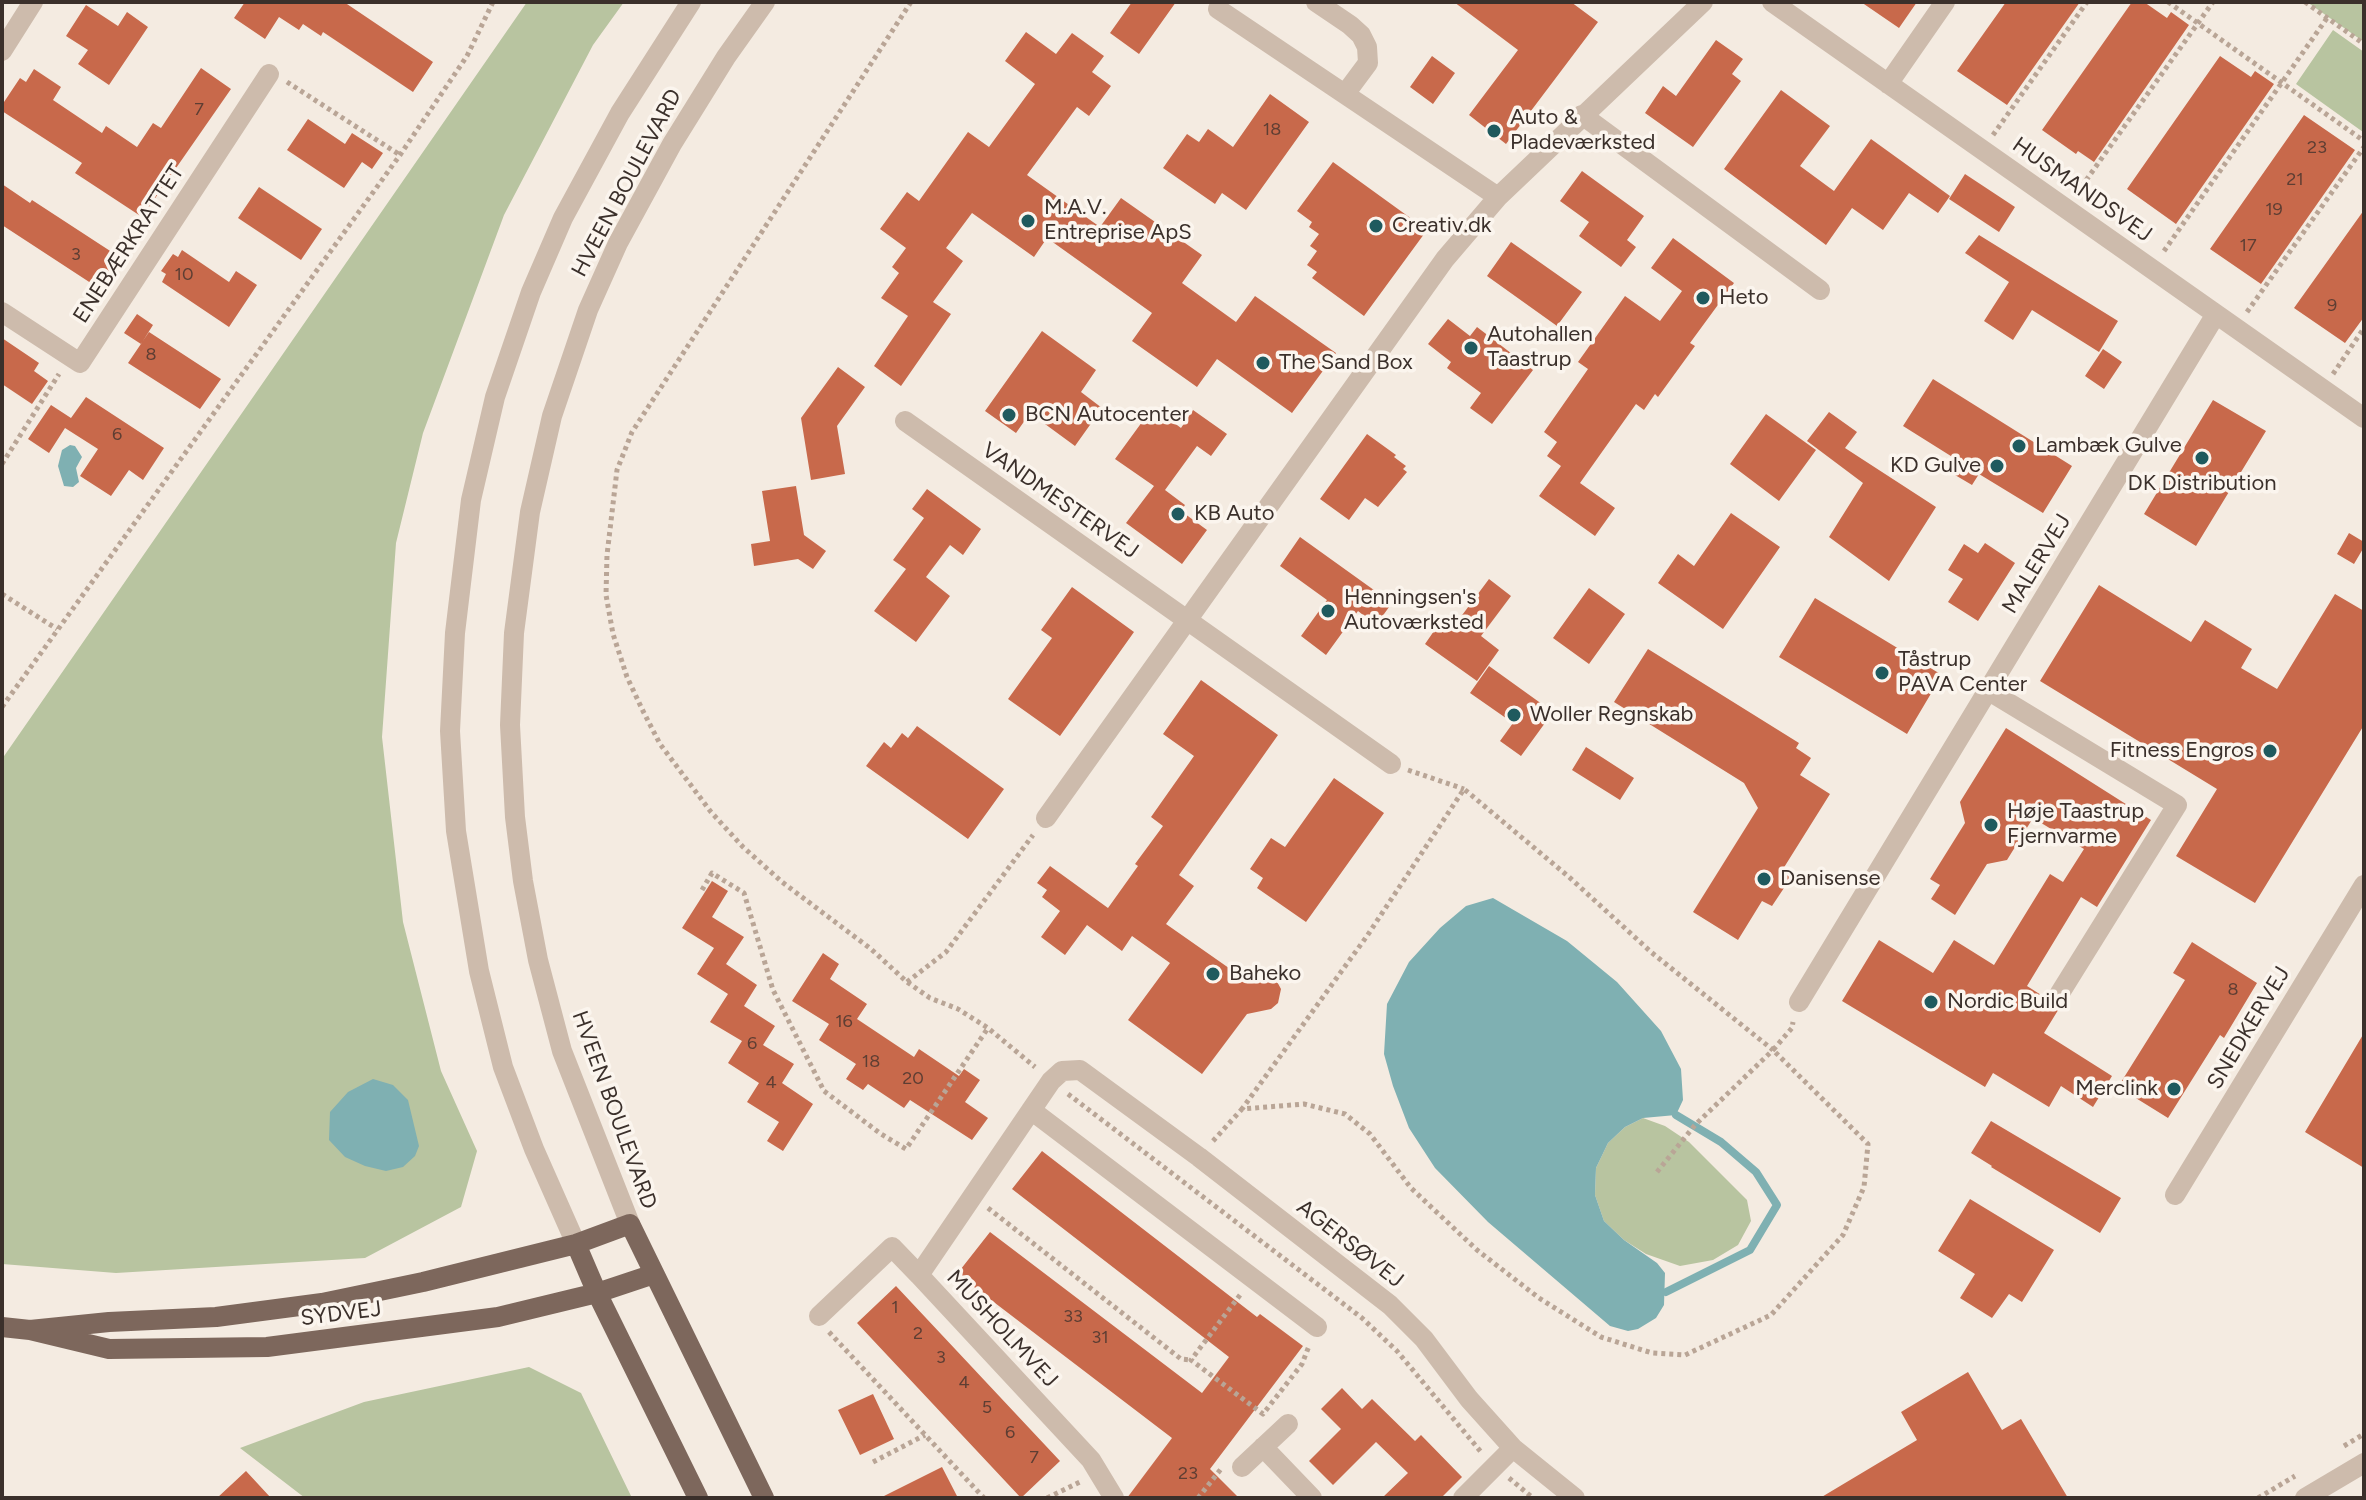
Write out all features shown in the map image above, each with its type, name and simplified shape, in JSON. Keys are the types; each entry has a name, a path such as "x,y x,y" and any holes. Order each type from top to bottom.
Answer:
{"main road":[{"name":"SYDVEJ","path":"30,1330 109,1322 216,1317 322,1303 576,1244 630,1224"},
{"name":"HVEEN BOULEVARD","path":"630,1224 764,1498"},
{"name":"HVEEN BOULEVARD","path":"576,1244 698,1498"},
{"name":"SYDVEJ","path":"2,1327 30,1330 109,1349 267,1347 485,1319 597,1293 654,1274"}],"street":[{"path":"2,51 33,2"},
{"name":"HVEEN BOULEVARD","path":"576,1244 534,1149 503,1067 479,971 456,831 450,731 455,633 471,500 495,397 531,292 563,218 620,113 691,2"},
{"name":"HVEEN BOULEVARD","path":"630,1224 562,1051 538,960 515,817 510,725 514,633 530,512 552,416 588,310 618,243 672,144 726,57 765,2"},
{"path":"1316,2 1350,25 1361,35 1367,47 1368,63 1345,94"},
{"path":"1046,818 1445,259 1498,197 1703,2"},
{"name":"HUSMANDSVEJ","path":"1772,2 2364,418"},
{"path":"1888,84 1945,2"},
{"path":"1218,9 1498,197"},
{"name":"ENEBÆRKRATTET","path":"70,356 80,363 269,74"},
{"path":"1582,115 1820,290"},
{"path":"2,312 70,356"},
{"name":"MALERVEJ","path":"1799,1002 2216,314"},
{"name":"VANDMESTERVEJ","path":"905,421 1391,764"},
{"path":"1989,691 2177,805 2060,993"},
{"name":"SNEDKERVEJ","path":"2175,1195 2364,885"},
{"name":"AGERSØVEJ","path":"1057,1076 1080,1070 1199,1157 1390,1305 1424,1339 1469,1399 1513,1448 1575,1498"},
{"name":"MUSHOLMVEJ","path":"1057,1076 919,1275 1091,1460 1114,1498"},
{"path":"1031,1110 1317,1327"},
{"path":"819,1316 892,1247 919,1275"},
{"path":"1242,1467 1288,1424"},
{"path":"1263,1447 1312,1498"},
{"path":"1463,1498 1513,1448"},
{"path":"2305,1498 2364,1463"}],"path":[{"path":"2,707 400,155 467,56 493,2"},
{"path":"911,2 632,432 617,470 607,555 606,595 613,634 627,677 660,744 681,774 743,847 782,882 871,949 907,982 930,998 958,1009 1057,1076 1362,1318 1397,1351 1495,1467 1533,1498"},
{"path":"1982,150 2087,2"},
{"path":"2168,2 2364,144 2236,328"},
{"path":"2066,209 2213,2"},
{"path":"2305,2 2364,44"},
{"path":"2152,269 2327,18"},
{"path":"269,74 285,81 400,155"},
{"path":"2322,388 2364,328"},
{"path":"2,464 70,356"},
{"path":"2,594 57,629"},
{"path":"1242,1109 1304,1104 1345,1114 1370,1134 1411,1188 1477,1250 1539,1298 1601,1337 1652,1353 1685,1355 1771,1315 1843,1235 1864,1187 1868,1144 1773,1050 1651,952 1569,877 1464,789 1391,764"},
{"path":"1199,1157 1242,1109 1367,936 1464,789"},
{"path":"907,982 946,952 1046,818"},
{"path":"702,890 712,873 744,893 773,990 824,1091 906,1149 988,1028"},
{"path":"1657,1172 1695,1125 1792,1028 1799,1002"},
{"path":"973,1196 1181,1359 1191,1360 1263,1414 1302,1364 1317,1327"},
{"path":"1191,1360 1253,1278"},
{"path":"819,1316 829,1332 984,1498"},
{"path":"873,1462 925,1435"},
{"path":"1047,1498 1099,1473"}],"green space":[{"path":"527,2 624,2 593,45 504,215 423,433 396,543 382,737 403,922 441,1071 477,1151 461,1207 365,1258 116,1273 2,1264 2,759"},
{"path":"2307,2 2364,2 2364,42"},
{"path":"2333,30 2364,52 2363,132 2296,84"},
{"path":"1643,1118 1665,1126 1689,1142 1747,1200 1751,1221 1738,1245 1713,1260 1680,1266 1646,1254 1624,1240 1604,1221 1595,1195 1596,1168 1608,1143 1625,1127"},
{"path":"529,1367 581,1393 632,1498 305,1498 240,1448 364,1402"}],"water":[{"path":"70,445 75,446 82,457 76,468 79,482 73,487 64,486 58,466 62,450"},
{"path":"1493,898 1567,941 1617,982 1661,1031 1681,1069 1683,1100 1676,1115 1643,1118 1625,1127 1608,1143 1596,1168 1595,1195 1604,1221 1624,1240 1657,1263 1665,1273 1664,1305 1656,1318 1638,1329 1628,1331 1610,1326 1488,1222 1435,1168 1409,1128 1393,1086 1384,1054 1387,1004 1409,962 1440,928 1466,906"},
{"path":"373,1079 393,1085 408,1100 419,1146 415,1156 403,1167 386,1171 365,1166 345,1157 329,1140 330,1112 348,1092"}],"building":[{"path":"245,2 344,2 433,62 413,92 323,32 321,36 303,24 299,30 279,17 265,39 234,18"},
{"path":"1132,2 1176,2 1139,54 1110,33"},
{"path":"1454,2 1571,2 1598,22 1506,144 1469,115 1518,50"},
{"path":"1861,2 1917,2 1899,28"},
{"path":"2006,2 2080,2 2007,105 1957,71"},
{"path":"2132,2 2144,2 2167,18 2171,12 2189,25 2094,162 2078,151 2076,154 2042,130"},
{"path":"86,5 118,26 127,12 148,27 109,85 78,64 88,50 66,36"},
{"path":"1026,32 1056,54 1072,33 1104,56 1092,72 1111,86 1089,116 1077,107 1027,175 1100,227 1121,198 1202,255 1182,283 1236,322 1255,296 1336,353 1292,413 1217,359 1197,387 1132,341 1152,313 1047,238 1034,257 972,213 946,248 963,261 933,302 951,314 901,386 874,366 908,316 881,298 899,273 892,267 906,248 880,229 907,192 919,201 968,132 989,147 1035,84 1005,61"},
{"path":"1716,40 1743,59 1732,74 1741,81 1693,147 1645,113 1663,86 1676,96"},
{"path":"1432,56 1455,73 1433,104 1410,87"},
{"path":"2220,56 2251,77 2255,71 2274,84 2176,224 2127,189"},
{"path":"201,68 231,89 142,217 75,173 82,163 2,111 2,105 20,78 26,82 34,69 61,87 53,100 102,133 106,126 137,147 153,123 161,128"},
{"path":"1781,90 1830,126 1800,166 1834,191 1871,139 1950,196 1938,213 1909,193 1883,230 1852,208 1826,245 1724,169"},
{"path":"1270,94 1309,122 1246,210 1222,193 1215,204 1163,168 1187,134 1199,142 1208,129 1233,147"},
{"path":"2304,115 2355,150 2261,284 2210,249"},
{"path":"308,119 345,144 352,133 383,153 372,169 362,162 344,188 287,150"},
{"path":"1333,162 1427,230 1364,316 1312,278 1317,272 1307,265 1317,251 1310,246 1319,234 1309,227 1312,222 1297,211"},
{"path":"1582,171 1644,216 1627,240 1636,247 1621,267 1579,236 1589,222 1560,201"},
{"path":"1965,174 2015,207 1999,232 1949,199"},
{"path":"2,184 124,260 103,291 2,225"},
{"path":"259,187 322,229 301,260 238,218"},
{"path":"2364,210 2364,317 2345,343 2294,308"},
{"path":"1979,235 2118,321 2099,352 2032,310 2013,340 1984,321 2009,282 1965,253"},
{"path":"1673,238 1734,283 1690,343 1695,346 1658,397 1655,394 1644,410 1636,404 1580,483 1615,508 1595,536 1539,496 1561,466 1547,456 1557,442 1544,432 1588,369 1578,362 1625,296 1660,321 1682,291 1651,268"},
{"path":"1511,242 1582,292 1557,326 1487,276"},
{"path":"182,250 229,282 236,271 257,285 229,327 162,282 166,274 161,271 173,254 178,257"},
{"path":"137,314 153,325 141,344 124,333"},
{"path":"1448,319 1470,336 1477,327 1533,370 1492,424 1470,408 1481,393 1447,368 1451,362 1428,344"},
{"path":"1042,331 1096,370 1081,392 1102,408 1075,446 1030,413 1016,433 985,411"},
{"path":"149,332 221,379 200,409 128,363"},
{"path":"2,338 39,363 34,371 48,381 32,404 2,384"},
{"path":"2103,349 2122,362 2104,389 2085,376"},
{"path":"838,367 865,387 837,426 845,474 811,480 801,418"},
{"path":"1933,379 2072,466 2043,513 1979,474 1972,485 1955,475 1962,463 1903,426"},
{"path":"86,397 164,448 143,480 129,470 111,496 80,476 98,449 65,428 49,453 28,439 51,405 71,418"},
{"path":"2213,400 2266,431 2196,546 2144,514"},
{"path":"1153,407 1181,428 1193,410 1227,434 1211,456 1197,446 1165,490 1185,505 1181,511 1207,530 1182,564 1126,523 1154,486 1115,459"},
{"path":"1829,412 1857,432 1845,448 1936,507 1889,581 1829,537 1863,483 1807,441"},
{"path":"1766,414 1816,450 1779,501 1730,464"},
{"path":"1367,434 1396,455 1394,457 1406,466 1403,469 1407,472 1378,507 1365,498 1349,520 1320,499"},
{"path":"796,486 804,535 826,551 813,569 798,559 754,566 751,544 770,541 762,491"},
{"path":"927,489 981,529 963,555 950,545 926,577 950,596 916,642 874,611 906,569 893,560 924,518 912,509"},
{"path":"1731,513 1780,547 1723,629 1658,583 1678,554 1694,566"},
{"path":"2349,533 2364,542 2354,564 2337,554"},
{"path":"1300,537 1392,603 1376,625 1358,611 1326,655 1301,636 1327,600 1280,566"},
{"path":"1985,543 2015,563 1978,621 1948,602 1963,579 1948,570 1964,544 1978,553"},
{"path":"1489,579 1511,596 1481,636 1499,650 1477,681 1425,644 1443,618 1454,626"},
{"path":"2099,585 2191,642 2205,620 2252,649 2241,668 2277,689 2335,594 2364,611 2364,725 2255,903 2176,856 2217,789 2040,681"},
{"path":"1072,587 1134,632 1060,736 1008,699 1052,638 1041,630"},
{"path":"1589,588 1625,614 1589,664 1553,638"},
{"path":"1815,598 1942,675 1907,734 1779,657"},
{"path":"1648,649 1799,743 1796,748 1811,758 1800,775 1830,794 1783,869 1792,876 1772,906 1762,901 1738,940 1693,912 1758,808 1744,783 1614,702"},
{"path":"1489,666 1553,712 1521,756 1500,741 1513,723 1470,693"},
{"path":"1201,680 1278,735 1179,875 1194,886 1166,924 1246,980 1253,974 1265,972 1274,976 1281,989 1278,1003 1271,1009 1247,1014 1202,1074 1128,1020 1170,963 1132,936 1122,951 1087,925 1065,955 1041,937 1060,911 1042,897 1047,890 1037,883 1050,866 1108,908 1163,826 1151,817 1194,756 1163,734"},
{"path":"917,726 1004,789 968,839 866,766 884,742 891,748 902,733 908,738"},
{"path":"2006,728 2151,820 2097,907 2081,897 2027,986 2060,1007 2044,1033 2112,1076 2093,1107 2061,1086 2049,1107 1993,1073 1985,1087 1842,1001 1879,940 1933,973 1954,940 1994,965 2050,874 2063,882 2084,849 2033,818 2007,860 1987,864 1955,915 1931,899 1940,885 1930,879 1965,823 1960,802"},
{"path":"1586,747 1634,778 1620,800 1572,770"},
{"path":"1334,778 1384,813 1306,922 1257,888 1263,878 1250,869 1271,838 1285,847"},
{"path":"712,881 728,891 712,917 744,937 726,964 757,985 744,1006 775,1026 763,1045 794,1064 782,1083 813,1104 783,1151 767,1141 779,1122 747,1102 759,1083 728,1063 742,1041 710,1022 728,994 697,974 714,948 682,928"},
{"path":"2192,942 2257,983 2224,1038 2220,1035 2168,1118 2118,1087 2185,980 2173,973"},
{"path":"823,953 839,964 830,979 867,1004 857,1019 914,1057 919,1049 959,1076 964,1069 980,1080 965,1102 988,1118 972,1140 910,1100 904,1108 868,1084 863,1090 846,1079 856,1064 819,1040 829,1024 792,1001"},
{"path":"2364,1033 2364,1168 2305,1132"},
{"path":"1991,1121 2121,1198 2100,1233 1971,1153"},
{"path":"1042,1151 1257,1317 1260,1314 1303,1346 1210,1469 1239,1498 1127,1498 1172,1438 957,1274 990,1232 1202,1393 1229,1357 1012,1189"},
{"path":"1970,1199 2054,1250 2022,1302 2009,1294 1992,1318 1960,1298 1975,1274 1938,1251"},
{"path":"896,1286 1060,1461 1021,1498 857,1323"},
{"path":"1968,1372 2002,1430 2021,1419 2068,1498 1820,1498 1917,1440 1901,1412"},
{"path":"1342,1388 1362,1409 1372,1399 1415,1441 1421,1435 1462,1477 1441,1498 1382,1498 1408,1473 1376,1442 1333,1485 1309,1461 1341,1429 1321,1409"},
{"path":"873,1394 894,1439 860,1455 838,1410"},
{"path":"942,1467 958,1498 880,1498"},
{"path":"246,1471 271,1498 217,1498"}],"waterway":[{"path":"1666,1292 1750,1250 1777,1205 1756,1172 1721,1142 1676,1115"}],"place":[{"name":"Auto & Pladeværksted","path":"1494,131"},
{"name":"M.A.V. Entreprise ApS","path":"1028,221"},
{"name":"Creativ.dk","path":"1376,226"},
{"name":"Heto","path":"1703,298"},
{"name":"Autohallen Taastrup","path":"1471,348"},
{"name":"The Sand Box","path":"1263,363"},
{"name":"BCN Autocenter","path":"1009,415"},
{"name":"Lambæk Gulve","path":"2019,446"},
{"name":"DK Distribution","path":"2202,458"},
{"name":"KD Gulve","path":"1997,466"},
{"name":"KB Auto","path":"1178,514"},
{"name":"Henningsen's Autoværksted","path":"1328,611"},
{"name":"Tåstrup PAVA Center","path":"1882,673"},
{"name":"Woller Regnskab","path":"1514,715"},
{"name":"Fitness Engros","path":"2270,751"},
{"name":"Høje Taastrup Fjernvarme","path":"1991,825"},
{"name":"Danisense","path":"1764,879"},
{"name":"Baheko","path":"1213,974"},
{"name":"Nordic Build","path":"1931,1002"},
{"name":"Merclink","path":"2174,1089"}]}
